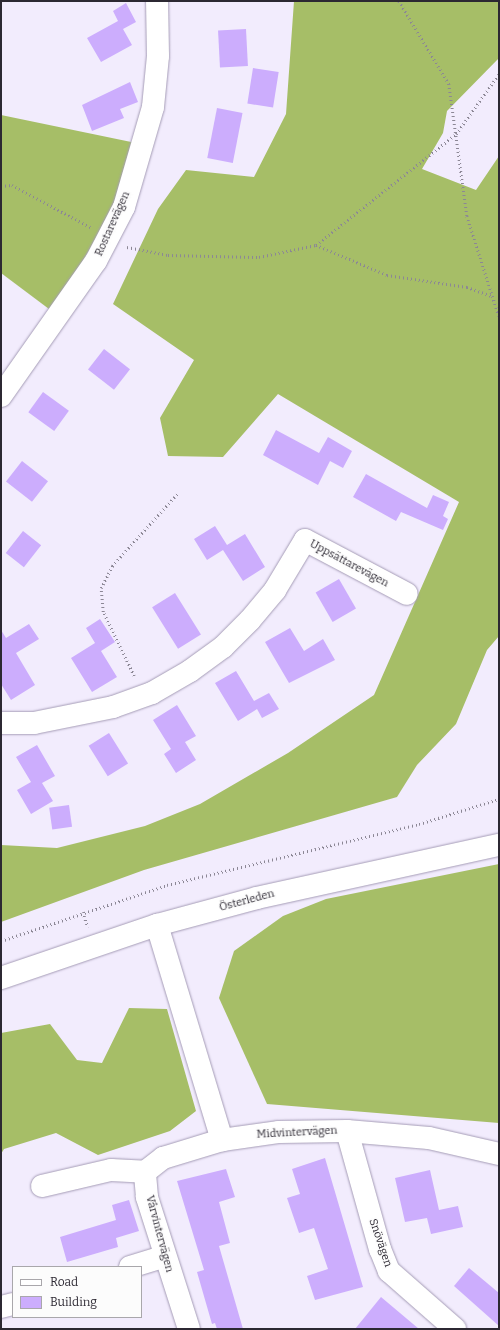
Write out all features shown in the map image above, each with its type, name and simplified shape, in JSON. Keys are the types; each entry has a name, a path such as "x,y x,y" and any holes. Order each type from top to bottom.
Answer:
{"street":[{"name":"Rostarevägen","path":"1,396 65,310 107,240 124,206 153,107 158,56 157,1"},
{"name":"Uppsättarevägen","path":"1,723 74,717 144,696 190,671 223,647 275,590 305,540 407,594"},
{"name":"Österleden","path":"1,978 157,925 331,880 499,845"},
{"path":"42,1186 111,1170 146,1172 162,1158 222,1140 157,925"},
{"name":"Midvintervägen","path":"222,1140 279,1132 347,1131 429,1138 499,1154"},
{"name":"Snövägen","path":"347,1131 380,1249 389,1271 455,1329"},
{"name":"Vårvintervägen","path":"146,1172 147,1197 163,1256 189,1329"},
{"path":"133,1266 163,1256"},
{"path":"1,1307 12,1304"}],"path":[{"path":"399,1 449,84 467,216 499,316"},
{"path":"1,186 12,185 53,204 107,240 123,247 168,255 258,257 316,245 456,134 499,74"},
{"path":"316,245 387,275 467,287 492,296"},
{"path":"144,696 103,612 100,588 112,566 177,494"},
{"path":"1,941 167,885 406,827 499,799"}],"green space":[{"path":"294,1 499,1 499,58 447,111 443,133 422,169 476,190 499,156 499,636 487,650 456,724 417,765 397,797 144,870 1,922 1,845 57,848 145,826 200,804 288,753 374,695 459,502 278,394 223,457 168,456 160,418 194,360 113,304 158,209 186,170 254,177 286,114"},
{"path":"1,115 136,143 110,214 53,312 1,273"},
{"path":"499,864 499,1123 267,1104 219,998 234,951 283,916 326,899"},
{"path":"129,1008 167,1009 196,1111 170,1131 98,1155 56,1133 4,1149 1,1154 1,1033 50,1024 77,1060 102,1063"}],"building":[{"path":"126,3 136,22 123,29 132,45 101,62 87,38 118,21 113,11"},
{"path":"246,29 248,66 220,67 218,30"},
{"path":"253,68 279,72 273,108 247,104"},
{"path":"130,82 138,102 120,109 124,118 92,131 82,105"},
{"path":"217,108 243,113 233,163 207,158"},
{"path":"104,349 130,369 114,390 88,369"},
{"path":"43,392 69,411 54,431 28,412"},
{"path":"276,430 319,453 328,437 352,451 343,468 330,461 318,485 263,455"},
{"path":"22,461 48,481 32,502 6,481"},
{"path":"366,474 427,508 433,495 449,502 443,516 448,519 443,530 401,512 396,521 353,497"},
{"path":"215,526 227,545 245,534 265,567 243,581 223,550 207,560 194,539"},
{"path":"23,531 41,545 24,567 6,553"},
{"path":"339,579 356,608 333,622 316,592"},
{"path":"175,593 201,635 178,649 152,607"},
{"path":"100,619 115,642 101,651 117,677 92,692 71,658 95,643 86,628"},
{"path":"29,624 39,639 16,653 35,685 11,700 1,684 1,630 6,638"},
{"path":"290,628 304,651 323,639 335,660 289,683 265,642"},
{"path":"236,671 254,701 269,693 279,709 262,718 257,709 238,721 215,683"},
{"path":"177,705 196,736 185,742 196,760 176,773 164,754 171,749 153,720"},
{"path":"109,733 128,764 108,776 89,746"},
{"path":"37,745 55,776 42,783 53,801 31,814 17,790 31,782 16,757"},
{"path":"69,805 72,827 52,830 49,808"},
{"path":"325,1158 363,1287 315,1300 307,1276 328,1269 314,1228 299,1233 287,1198 300,1194 292,1169"},
{"path":"226,1169 235,1197 219,1202 230,1243 219,1246 243,1329 217,1329 215,1323 212,1324 197,1272 204,1270 177,1181"},
{"path":"430,1170 439,1210 458,1206 463,1227 431,1234 427,1218 405,1222 395,1178"},
{"path":"129,1200 139,1231 116,1238 118,1247 67,1262 60,1237 116,1220 112,1205"},
{"path":"469,1268 499,1293 499,1326 454,1286"},
{"path":"381,1297 419,1329 355,1329"}]}
